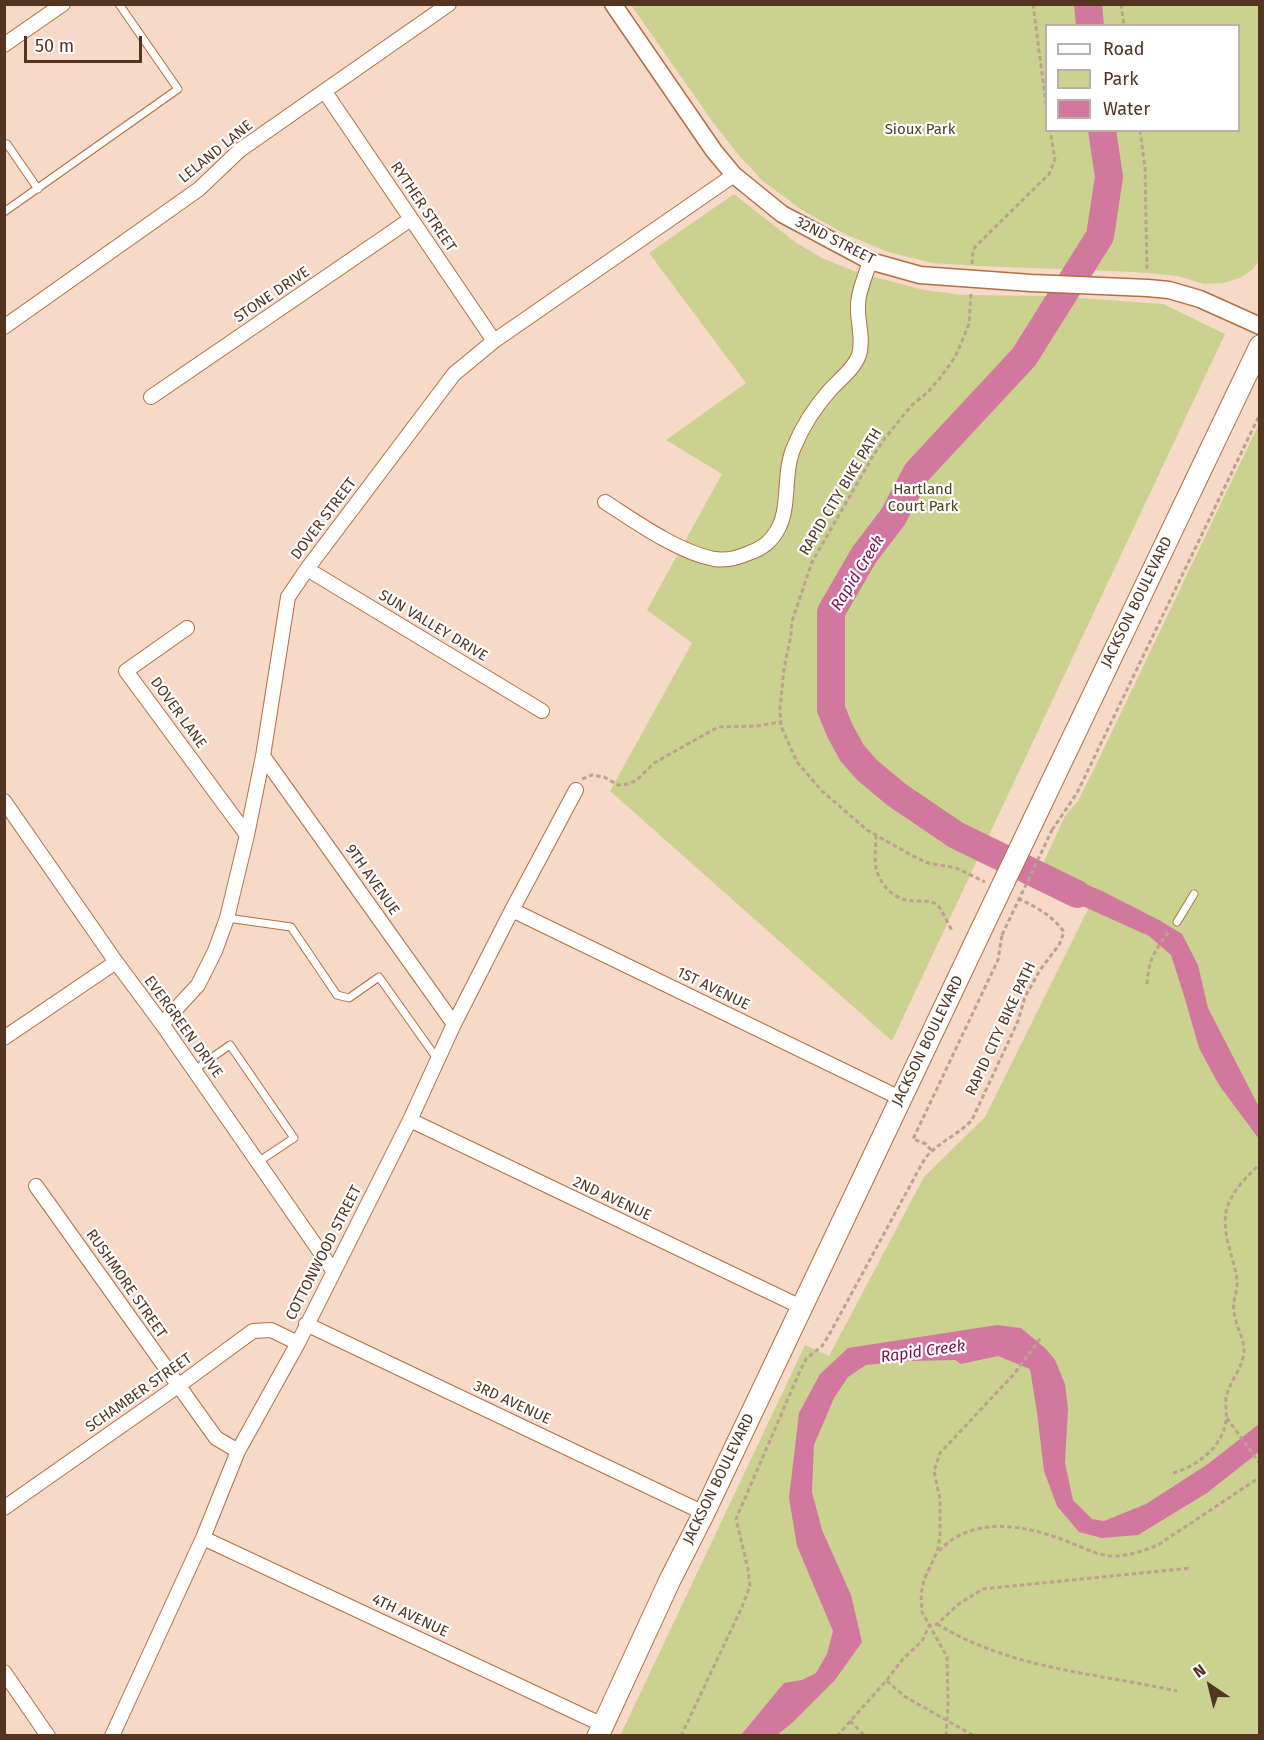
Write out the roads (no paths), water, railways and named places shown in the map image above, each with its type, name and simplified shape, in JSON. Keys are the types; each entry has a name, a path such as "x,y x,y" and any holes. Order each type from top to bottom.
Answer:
{"main road":[{"name":"JACKSON BOULEVARD","path":"601,1730 670,1580 1260,346"}],"street":[{"path":"4,45 63,4"},
{"name":"LELAND LANE","path":"4,327 199,189 240,150 449,4"},
{"name":"32ND STREET","path":"613,4 714,151 734,176 782,214 870,261 920,275 1031,283 1124,286 1180,293 1200,299 1260,326"},
{"name":"RYTHER STREET","path":"325,92 494,341"},
{"name":"DOVER STREET","path":"162,1024 198,985 215,951 227,918 263,756 288,597 454,374 494,341 734,176"},
{"name":"STONE DRIVE","path":"151,397 411,219"},
{"path":"605,502 652,532 687,550 714,559 734,559 768,544 780,526 790,455 801,429 812,411 849,370 858,356 862,339 858,320 858,302 870,261"},
{"name":"SUN VALLEY DRIVE","path":"307,569 542,711"},
{"name":"DOVER LANE","path":"187,628 126,671 247,835"},
{"name":"9TH AVENUE","path":"263,756 454,1024"},
{"name":"COTTONWOOD STREET","path":"112,1736 203,1538 238,1451 298,1342 410,1120 454,1024 576,790"},
{"name":"EVERGREEN DRIVE","path":"4,801 162,1024 333,1272"},
{"name":"1ST AVENUE","path":"512,910 900,1098"},
{"path":"4,1038 116,962"},
{"name":"2ND AVENUE","path":"410,1120 801,1307"},
{"name":"RUSHMORE STREET","path":"36,1186 216,1438 238,1451"},
{"name":"3RD AVENUE","path":"306,1324 704,1513"},
{"name":"SCHAMBER STREET","path":"4,1508 253,1331 271,1330 298,1342"},
{"name":"4TH AVENUE","path":"203,1538 601,1730"},
{"path":"4,1672 48,1736"}],"lane":[{"path":"4,212 178,89 119,4"},
{"path":"7,144 38,189"},
{"path":"1177,922 1194,894"},
{"path":"227,918 291,927 337,995 349,998 379,977 438,1060"},
{"path":"194,1070 230,1045 294,1137 258,1162"}],"water":[{"path":"1047,868 1102,891 1182,934 1198,965 1208,1008 1259,1107 1259,1139 1219,1085 1199,1048 1171,955 1149,936 1038,886"},
{"path":"997,1325 1021,1328 1046,1349 1055,1360 1065,1384 1068,1409 1065,1463 1073,1500 1092,1519 1104,1521 1146,1504 1208,1464 1259,1424 1259,1452 1207,1493 1138,1535 1102,1538 1079,1532 1057,1506 1044,1471 1030,1369 998,1356 961,1364 955,1360 866,1365 848,1377 834,1398 814,1445 812,1492 822,1530 851,1595 862,1642 835,1680 777,1735 741,1735 784,1683 802,1680 816,1673 827,1654 833,1631 797,1546 789,1498 799,1413 820,1374 848,1348"}],"waterway":[{"name":"Rapid Creek","path":"1088,4 1090,24"},
{"name":"Rapid Creek","path":"1077,894 956,835 897,795 867,770 852,753 831,709 831,612 864,555 893,517 917,472 1024,357 1100,236 1109,177 1102,132"}],"park label":[{"name":"Sioux Park","path":"920,130"},
{"name":"Hartland Court Park","path":"923,498"}]}
